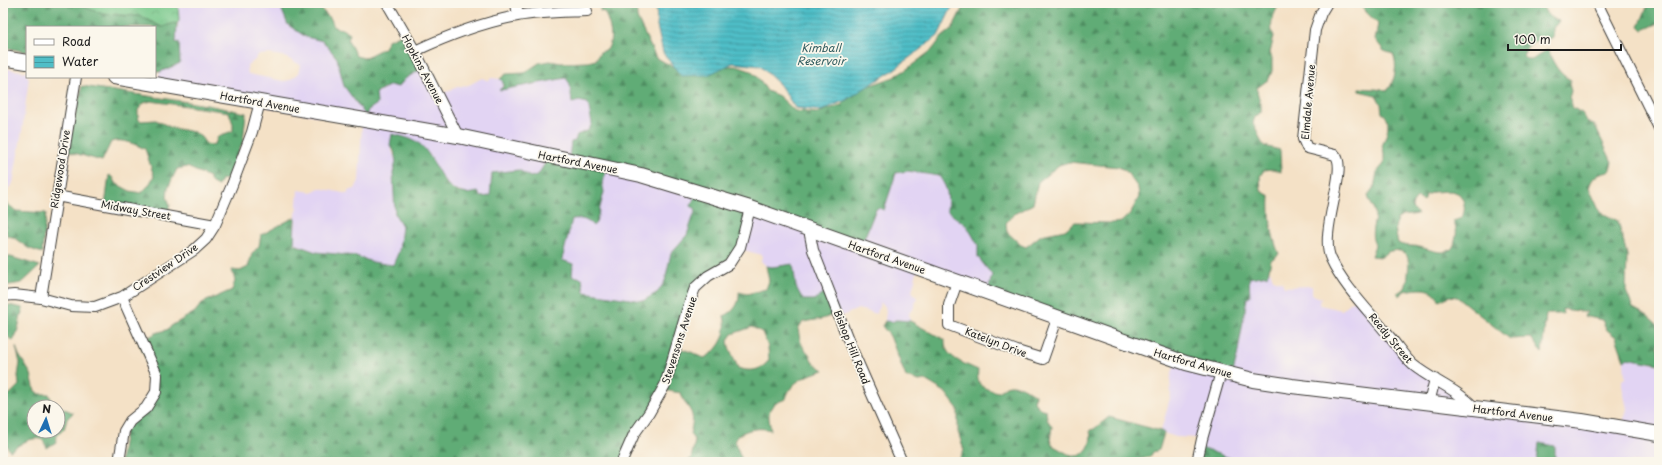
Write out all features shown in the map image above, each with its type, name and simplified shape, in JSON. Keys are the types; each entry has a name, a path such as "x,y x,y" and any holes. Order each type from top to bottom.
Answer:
{"highway":[{"path":"3,58 26,62"},
{"name":"Hartford Avenue","path":"120,78 458,136 641,175 750,208 1057,319 1186,363 1253,380 1429,403 1582,420 1659,434"}],"street":[{"name":"Hopkins Avenue","path":"387,3 415,51 458,136"},
{"path":"516,3 518,16"},
{"name":"Elmdale Avenue","path":"1327,3 1318,19 1316,30 1303,139 1307,148 1330,153 1337,157 1339,164 1339,180 1330,214 1329,253 1337,269 1352,291"},
{"path":"1597,3 1659,128"},
{"path":"415,51 441,39 482,25 518,16 587,10"},
{"name":"Ridgewood Drive","path":"41,298 76,78"},
{"name":"Crestview Drive","path":"3,296 14,295 41,298 71,306 95,307 122,297 194,250 206,239 215,225 252,132 260,102"},
{"name":"Midway Street","path":"56,196 215,225"},
{"name":"Stevensons Avenue","path":"623,459 634,434 649,414 665,385 695,288 708,276 729,264 740,247 750,208"},
{"name":"Bishop Hill Road","path":"809,230 813,250 851,347 902,462"},
{"name":"Katelyn Drive","path":"957,282 949,305 949,325 1017,351 1043,359 1057,319"},
{"name":"Reedy Street","path":"1352,291 1412,364 1464,397 1475,408"},
{"path":"119,462 124,431 130,420 146,408 156,392 157,375 122,297"},
{"path":"1197,462 1221,372"},
{"path":"1429,403 1435,378"}],"shaded area":[{"path":"178,3 279,3 288,25 306,37 323,41 337,58 344,86 366,115 376,93 391,85 398,87 406,78 423,68 440,95 457,87 469,85 482,78 489,81 491,78 500,79 503,82 501,90 566,78 570,84 572,102 579,101 588,103 592,123 589,130 577,135 569,158 550,155 538,175 530,177 492,173 490,196 481,197 478,192 467,195 450,187 439,174 429,154 390,145 396,162 393,173 395,214 402,226 399,251 393,265 372,262 356,256 316,252 294,243 298,190 312,192 319,188 348,194 348,191 355,189 359,181 362,124 156,87 160,72 180,63 179,42 176,43 175,39 179,20","holes":["269,54 283,56 301,65 299,73 290,80 284,81 248,74 247,65 254,61 258,55"]},
{"path":"3,68 26,72 26,78 29,78 13,183 3,195"},
{"path":"608,166 693,189 696,209 687,235 671,253 665,281 658,292 643,301 584,292 562,261 572,218 588,220 593,225 604,192 602,182"},
{"path":"908,171 939,176 944,183 948,190 947,211 967,226 978,245 978,257 992,275 988,292 918,268 912,291 917,298 913,309 909,313 910,321 885,321 885,306 880,302 877,314 858,309 842,316 814,300 803,300 796,287 793,264 772,267 766,266 761,261 762,255 740,249 751,209 861,246 876,209 884,209 896,173"},
{"path":"1270,271 1273,279 1282,282 1284,287 1312,286 1312,295 1321,298 1319,305 1342,310 1357,297 1391,344 1478,407 1621,429 1627,409 1622,386 1622,380 1625,378 1624,360 1627,358 1659,365 1659,462 1569,462 1555,459 1537,462 1241,462 1201,448 1201,438 1176,437 1161,431 1171,394 1170,380 1176,360 1237,357 1247,298 1250,297 1249,278 1268,275"}],"green space":[{"path":"3,3 74,3 103,14 140,16 162,27 174,23 177,24 176,43 179,42 180,63 160,72 156,71 156,26 26,26 26,52 3,47"},
{"path":"74,3 178,3 179,20 177,24 174,23 162,27 140,16 103,14"},
{"path":"279,3 315,3 331,19 334,27 342,29 350,34 348,40 356,56 364,58 384,48 388,40 404,33 423,68 406,78 398,87 391,85 376,92 377,104 368,110 366,116 344,86 337,58 323,41 306,37 288,25"},
{"path":"601,3 636,3 637,18 656,58 684,72 727,66 736,66 751,71 760,80 767,91 779,96 795,111 817,113 841,105 860,89 894,77 907,69 932,50 942,37 952,29 965,3 1280,3 1274,15 1272,24 1272,32 1274,36 1270,53 1272,58 1272,71 1269,79 1257,88 1261,112 1255,117 1253,123 1264,146 1280,150 1281,172 1273,169 1264,170 1260,176 1261,191 1270,196 1271,225 1279,254 1271,260 1268,275 1249,278 1250,297 1247,298 1237,357 1232,376 988,292 992,275 978,257 978,245 967,226 947,211 948,201 945,185 939,176 908,171 896,173 884,210 879,208 876,209 861,246 754,209 740,249 696,287 676,347 704,358 714,351 722,341 725,329 724,316 736,307 739,292 747,294 766,289 769,281 766,266 772,267 793,264 796,287 803,300 814,300 828,290 839,313 822,319 803,322 798,328 802,344 812,362 824,370 800,380 791,388 786,399 780,401 772,407 769,414 771,430 753,429 737,436 735,443 743,462 685,462 691,459 695,441 690,434 693,420 692,415 681,393 663,390 621,462 120,462 125,431 146,407 155,378 139,343 156,333 169,329 171,326 195,312 202,303 232,290 235,281 232,270 240,271 248,267 252,254 259,246 261,235 295,217 294,244 316,252 356,256 372,262 393,265 399,251 402,226 395,214 393,173 396,162 394,151 390,145 392,134 411,139 421,145 449,186 466,194 478,192 481,197 490,196 492,173 519,170 530,177 538,175 550,155 569,158 571,142 575,141 577,135 589,130 592,123 588,103 579,101 572,103 570,84 566,78 499,90 503,87 503,82 500,79 506,74 524,73 539,63 550,61 561,63 588,62 596,60 600,52 607,50 611,36 608,21 604,12 600,11","holes":["1069,162 1119,167 1126,171 1138,188 1139,197 1130,214 1121,222 1075,222 1065,230 1041,235 1026,247 1021,245 1007,232 1006,223 1014,214 1033,204 1038,182 1059,165","608,167 697,191 691,206 696,209 687,235 671,253 665,281 658,292 643,301 584,292 582,278 572,276 573,264 562,260 572,219 584,220 593,226 596,223 604,192 602,182","752,327 762,332 768,347 769,360 766,364 755,370 738,368 729,347 728,340 732,334"]},
{"path":"1357,3 1542,3 1544,10 1548,15 1559,21 1553,28 1553,38 1541,39 1535,42 1527,48 1523,56 1527,60 1532,60 1548,49 1556,67 1563,75 1571,80 1569,84 1571,91 1569,98 1573,108 1582,113 1587,122 1594,124 1612,162 1609,172 1596,176 1589,188 1600,212 1618,221 1627,255 1626,291 1633,308 1648,316 1658,325 1659,364 1627,358 1624,360 1616,337 1607,330 1602,320 1584,316 1587,312 1562,309 1563,314 1546,314 1542,353 1531,338 1510,339 1457,297 1450,296 1439,301 1434,292 1425,289 1404,291 1400,296 1397,293 1404,289 1408,275 1408,258 1405,253 1394,250 1387,252 1382,257 1371,256 1375,245 1372,233 1375,214 1368,196 1374,188 1377,172 1384,164 1384,153 1382,146 1388,124 1387,119 1382,113 1381,104 1376,95 1359,91 1359,88 1388,90 1394,77 1395,58 1393,54 1384,51 1375,39 1378,24","holes":["1453,191 1461,196 1464,203 1464,214 1459,219 1453,221 1456,228 1453,247 1445,252 1440,252 1398,243 1395,228 1397,219 1403,216 1418,214 1412,208 1413,203 1417,198 1424,201 1426,195 1433,192"]},
{"path":"1659,3 1659,23 1643,30 1639,26 1648,5"},
{"path":"82,86 207,105 246,113 243,142 226,180 221,179 218,186 212,183 209,177 187,167 177,169 168,188 167,197 170,205 165,219 105,206 109,175 115,183 130,191 141,193 149,185 154,176 145,149 124,141 111,142 102,161 67,151","holes":["151,101 229,112 233,124 233,131 218,136 215,144 211,145 206,144 201,137 194,132 172,128 156,120 141,121 138,119 138,110 144,103"]},
{"path":"3,200 16,211 46,213 42,253 28,248 13,237 7,236 3,218"},
{"path":"3,255 40,266 22,283 3,286"},
{"path":"3,304 23,308 18,330 13,341 4,330"},
{"path":"896,320 910,321 945,340 947,351 951,355 961,362 978,370 979,383 985,388 998,392 1006,386 1013,385 1025,389 1035,395 1034,402 1039,408 1046,410 1047,419 1052,427 1050,440 1052,445 1068,454 1079,456 1083,454 1089,445 1091,438 1090,430 1094,429 1109,417 1161,431 1164,433 1159,450 1153,452 1150,457 1140,459 1138,462 958,462 964,450 958,432 958,409 945,392 925,380 919,381 906,377 890,336 882,326 885,321 892,322"},
{"path":"16,347 19,355 31,374 35,391 40,394 49,394 51,399 26,399 26,439 34,439 26,441 10,451 3,440 3,397 10,394 19,385 18,376 20,363"},
{"path":"66,410 73,413 66,422"},
{"path":"39,439 56,439 56,442 47,448 43,440"},
{"path":"1539,443 1555,446 1555,459 1569,462 1537,462"},
{"path":"1201,448 1241,462 1198,462"}],"water":[{"name":"Kimball Reservoir","path":"656,3 954,3 938,36 892,71 846,100 821,111 795,108 780,85 760,66 733,63 708,75 681,76 663,53 657,26"}]}
